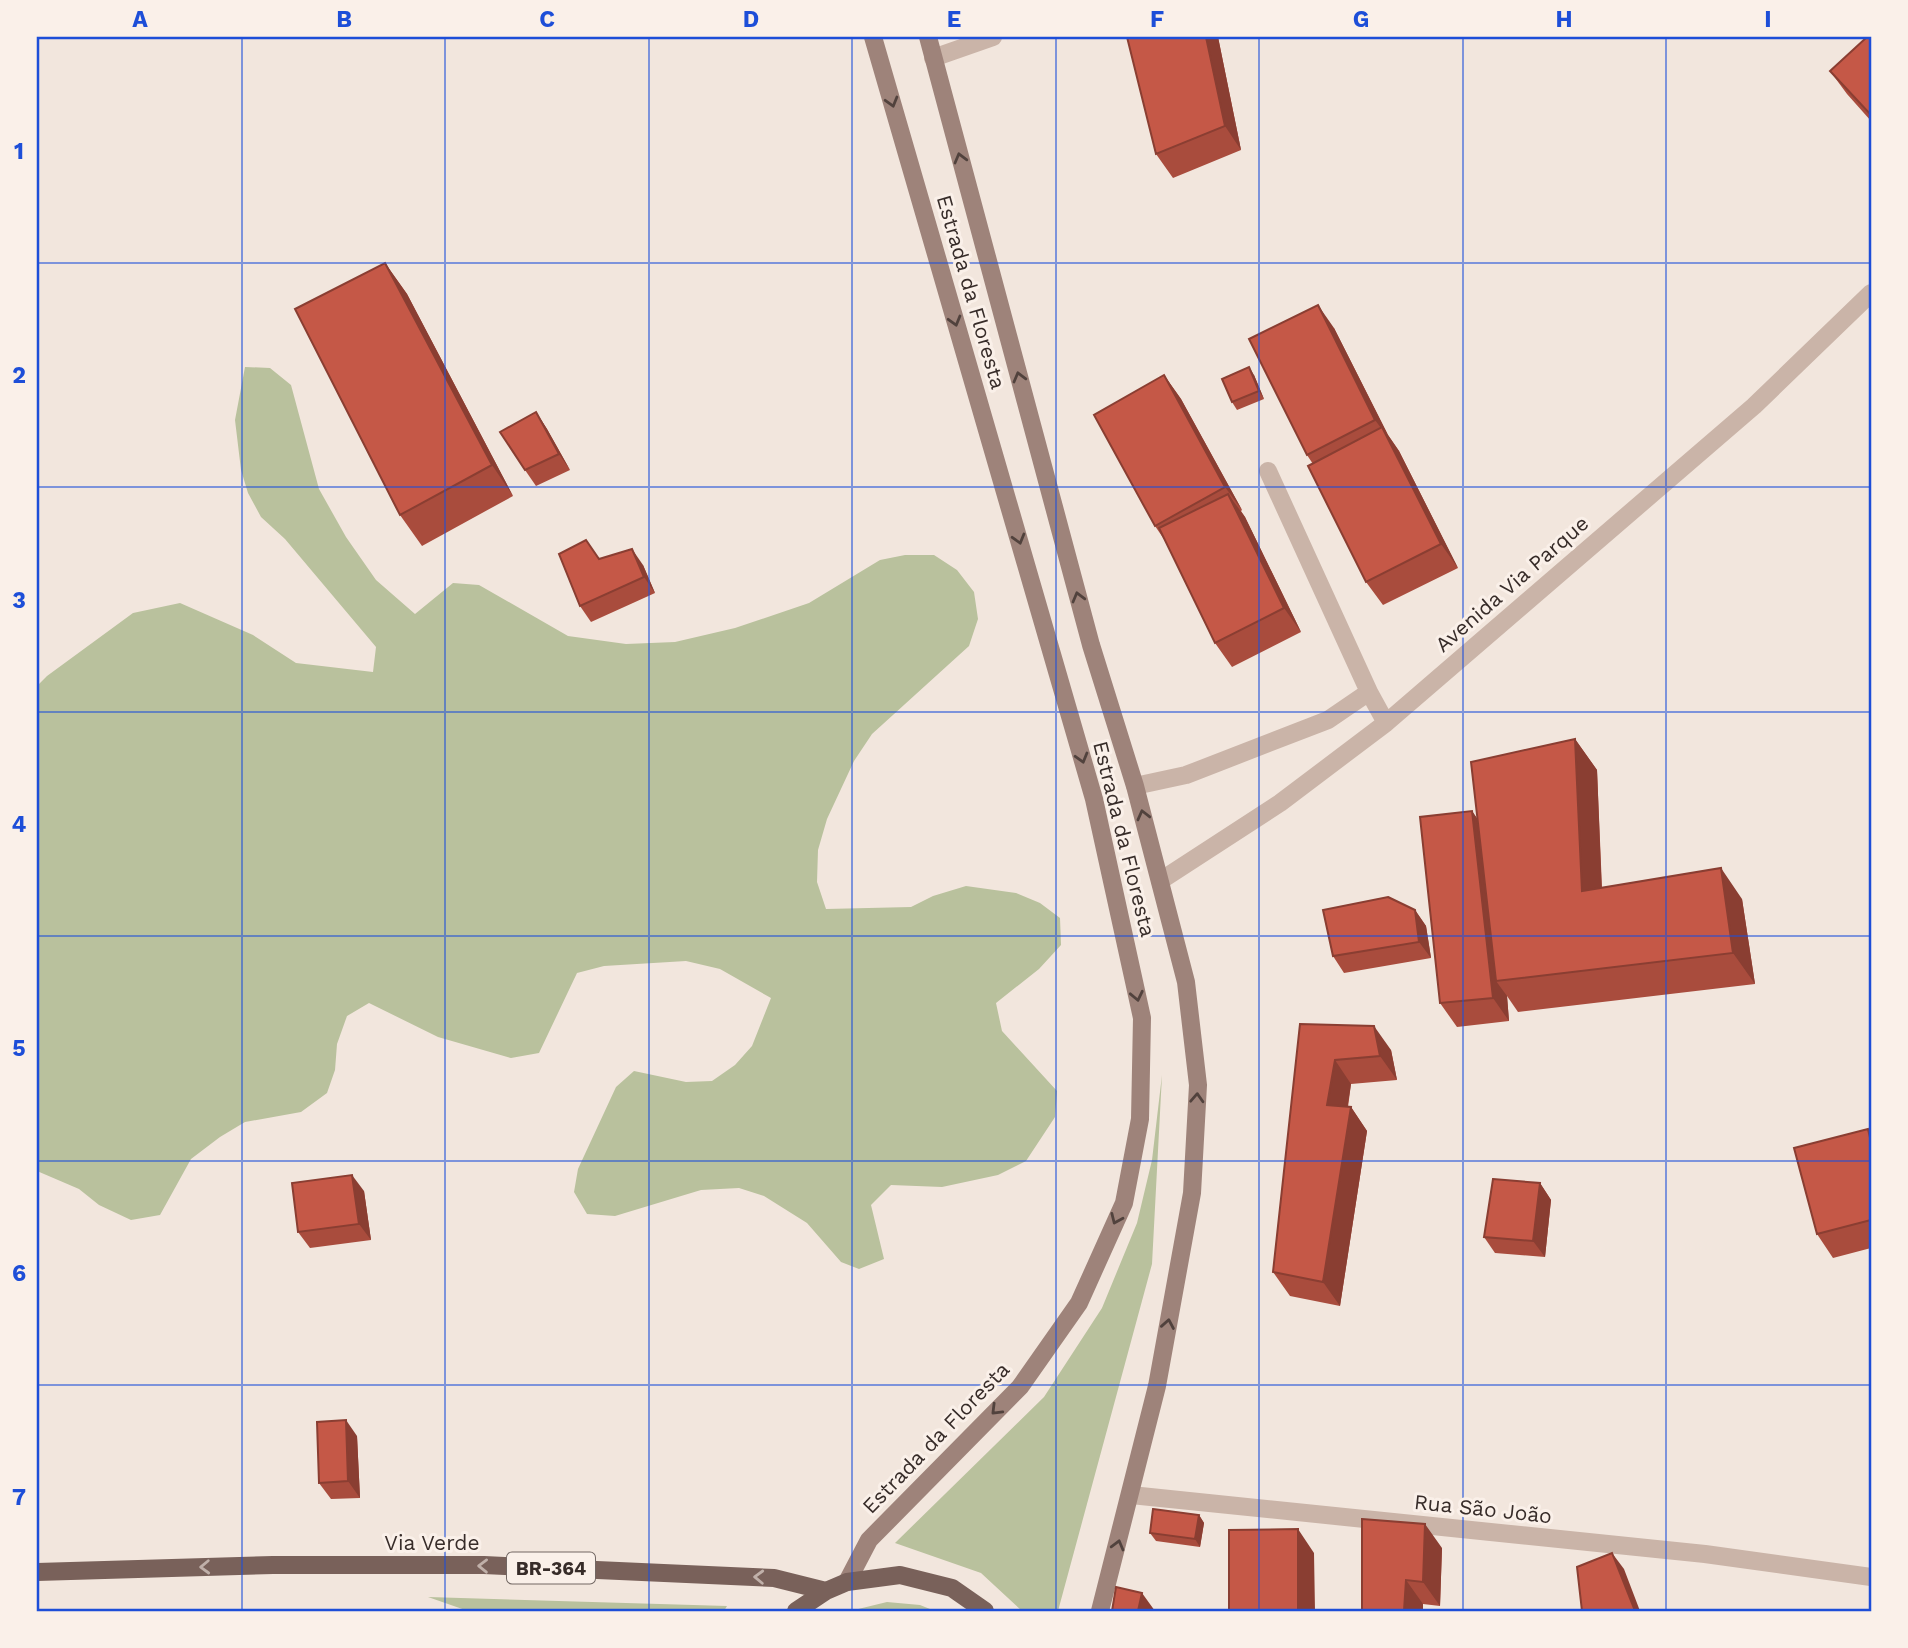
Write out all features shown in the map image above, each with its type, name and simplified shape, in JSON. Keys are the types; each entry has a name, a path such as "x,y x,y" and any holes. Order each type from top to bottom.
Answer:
{"main road":[{"name":"Estrada da Floresta","path":"847,1582 869,1540 1020,1387 1079,1304 1124,1203 1140,1119 1142,1018 1094,799 873,37"},
{"name":"Estrada da Floresta","path":"928,37 1091,645 1135,786 1160,881 1186,982 1198,1085 1192,1194 1154,1401 1100,1611"},
{"name":"Via Verde","path":"37,1572 274,1565 484,1565 774,1578 826,1591"},
{"path":"796,1611 826,1591 847,1582 900,1575 952,1588 985,1611"}],"street":[{"path":"933,58 993,37"},
{"name":"Avenida Via Parque","path":"1160,881 1280,803 1386,723 1754,406 1871,293"},
{"path":"1268,471 1368,692 1386,723"},
{"path":"1135,786 1186,775 1328,720 1368,692"},
{"name":"Rua São João","path":"1131,1495 1705,1554 1871,1577"}],"green space":[{"path":"245,367 270,368 291,385 319,489 346,537 376,580 415,614 453,583 479,585 568,636 626,644 675,642 735,628 809,603 880,560 905,555 934,555 957,570 974,592 978,619 969,646 872,734 854,761 827,819 818,850 817,882 826,909 911,907 933,896 966,886 1016,893 1040,903 1060,918 1061,945 1039,969 996,1003 1002,1031 1057,1091 1055,1117 1026,1161 998,1175 942,1187 891,1185 871,1205 884,1259 859,1269 841,1262 807,1223 764,1196 739,1188 701,1190 615,1216 587,1214 574,1192 578,1169 616,1087 634,1071 686,1082 712,1081 735,1065 752,1046 771,998 720,969 686,961 604,966 577,973 539,1053 511,1058 438,1037 369,1003 347,1016 337,1044 335,1070 327,1093 301,1112 245,1122 220,1137 191,1159 160,1215 131,1220 99,1205 79,1189 37,1171 37,686 133,613 180,603 253,635 296,663 373,672 376,647 285,539 261,517 248,493 241,470 235,420"},
{"path":"1162,1075 1152,1264 1058,1611 1022,1611 981,1573 895,1543 1044,1397 1102,1308 1137,1223 1152,1160"},
{"path":"428,1597 727,1606 724,1611 468,1611"},
{"path":"887,1602 920,1605 935,1611 850,1611"}],"building":[{"path":"1127,37 1206,37 1225,126 1156,154"},
{"path":"1867,37 1871,37 1871,115 1830,71"},
{"path":"385,263 492,465 400,515 295,309"},
{"path":"1318,305 1375,420 1307,455 1249,339"},
{"path":"1249,367 1259,391 1232,402 1222,379"},
{"path":"1164,375 1225,487 1155,526 1094,415"},
{"path":"536,412 559,454 525,470 500,432"},
{"path":"1382,427 1441,544 1366,582 1308,466"},
{"path":"1228,494 1284,608 1215,643 1159,528"},
{"path":"586,540 599,559 632,549 644,577 580,606 559,554"},
{"path":"1575,739 1582,891 1721,868 1733,953 1496,981 1471,762"},
{"path":"1472,811 1493,998 1440,1003 1420,817"},
{"path":"1388,897 1415,910 1419,942 1333,956 1323,910"},
{"path":"1300,1024 1374,1026 1380,1056 1335,1060 1327,1105 1351,1107 1323,1282 1273,1272"},
{"path":"1868,1129 1871,1142 1871,1220 1817,1234 1794,1148"},
{"path":"352,1175 359,1224 298,1232 292,1183"},
{"path":"1493,1179 1540,1183 1533,1241 1484,1237"},
{"path":"346,1420 348,1481 319,1483 317,1422"},
{"path":"1153,1509 1199,1515 1195,1539 1150,1533"},
{"path":"1362,1519 1425,1524 1423,1582 1406,1580 1404,1611 1362,1611"},
{"path":"1298,1529 1298,1611 1229,1611 1229,1530"},
{"path":"1612,1553 1635,1611 1582,1611 1577,1567"},
{"path":"1116,1587 1142,1593 1138,1611 1112,1611"}]}
